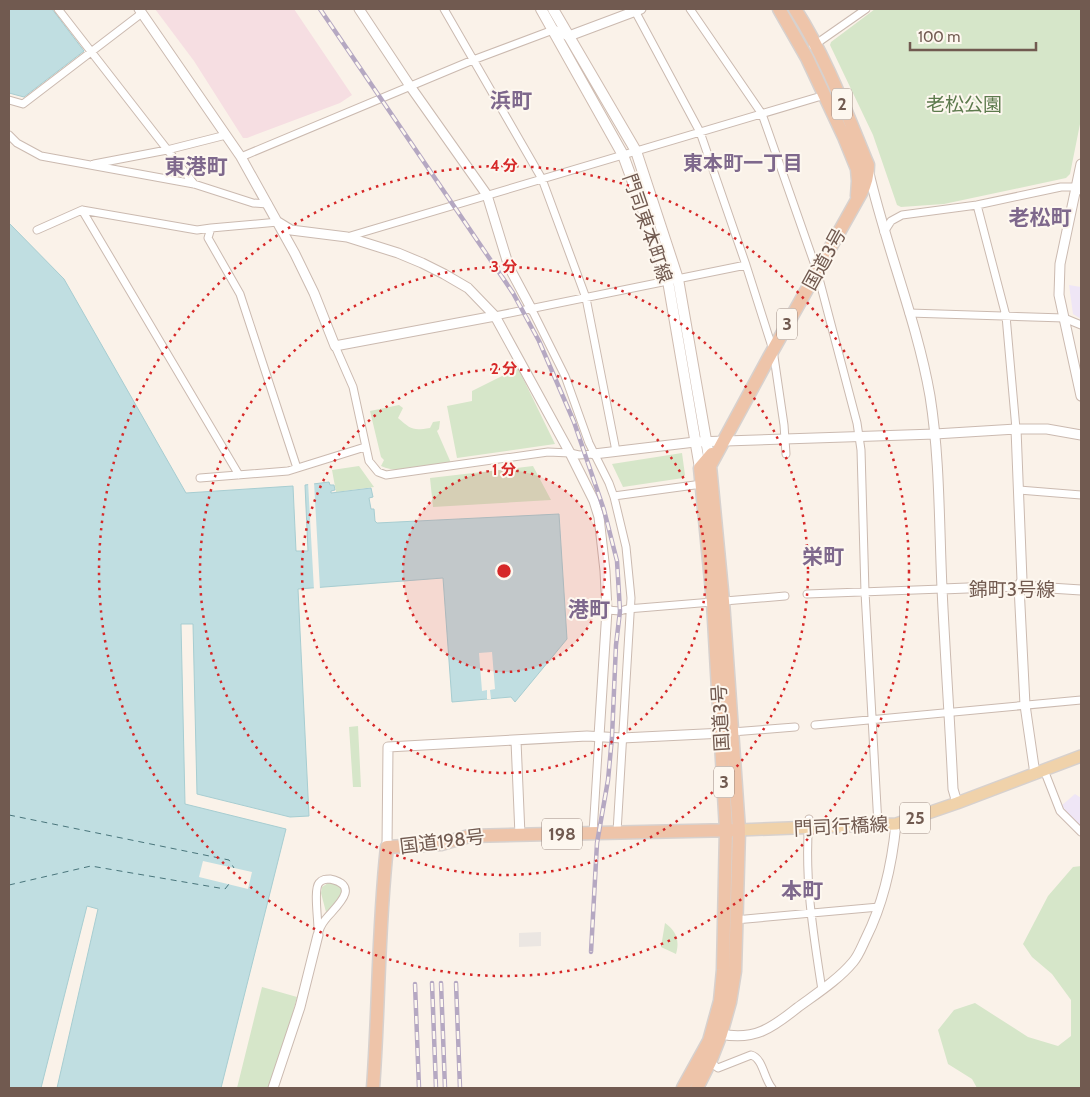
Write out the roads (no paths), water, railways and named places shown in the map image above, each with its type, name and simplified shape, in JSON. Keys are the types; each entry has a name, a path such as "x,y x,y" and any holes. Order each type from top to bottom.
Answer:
{"highway":[{"name":"2","path":"778,9 799,43 862,167"},
{"name":"2","path":"799,10 815,45 862,167"},
{"name":"国道3号","path":"718,601 702,484 707,464 725,440 773,350 818,271 852,210 865,186 868,172 862,167 852,210"},
{"name":"国道3号","path":"683,1088 709,1041 720,1001 730,920 733,830 707,464"},
{"name":"国道198号","path":"373,1088 378,952 387,847 441,844 470,836 733,830"},
{"name":"国道3号","path":"696,1088 710,1062 721,1034 730,1002 735,971 730,920"}],"main road":[{"name":"門司東本町線","path":"541,9 623,155 673,280 695,442 707,464"},
{"name":"門司東本町線","path":"553,9 636,151 673,280 706,441 707,464"},
{"name":"門司行橋線","path":"733,830 808,824 878,826 896,824 1081,756"}],"street":[{"path":"58,9 194,184"},
{"path":"359,9 487,196 509,267 564,376 594,454 614,496 626,547 631,598 617,832"},
{"path":"444,9 542,179 586,298 616,451"},
{"path":"690,9 762,114 818,271 859,436 865,592 878,826"},
{"path":"806,58 815,45 866,9"},
{"path":"241,157 473,60 553,30 569,36 637,10 700,132 746,265 773,350 784,425 786,454"},
{"path":"9,100 23,104 141,11 241,157 278,222 314,293 353,387 369,461 378,472 386,475 548,452 579,455 594,454 706,441 935,434 1016,428 1047,429 1081,435"},
{"path":"799,43 815,45"},
{"path":"346,237 825,95"},
{"path":"9,135 16,143 41,156 194,184 253,203 268,204"},
{"path":"88,165 168,150 226,135"},
{"path":"1081,164 1078,189 1060,264 1059,295 1081,396"},
{"path":"862,167 909,313 929,393 935,434 953,788 957,803"},
{"path":"865,186 878,212"},
{"path":"884,232 892,221 902,215 977,205 1061,187 1078,189"},
{"path":"977,205 1006,316 1016,428 1022,580 1019,586 1025,705 1039,772 1060,811 1081,832"},
{"path":"82,210 240,475"},
{"path":"37,230 82,210 197,230 278,222 291,230 346,237 398,253 444,274 468,288 495,316 570,453 594,501 599,517 607,610 593,833"},
{"path":"211,228 208,238 240,294 297,468"},
{"path":"335,346 532,310 746,265"},
{"path":"909,313 947,316 1064,318 1081,325"},
{"path":"200,478 288,471 365,447"},
{"path":"614,496 702,484"},
{"path":"1018,490 1081,495"},
{"name":"錦町3号線","path":"942,589 1019,586 1081,590"},
{"path":"806,594 942,589"},
{"path":"607,610 620,611 785,596"},
{"path":"815,725 1081,700"},
{"path":"387,847 388,747 599,736 622,738 795,727"},
{"path":"516,741 520,835"},
{"path":"808,824 810,913 822,990"},
{"path":"721,1034 741,1037 763,1032 822,990 856,958 873,924 886,886 896,824"},
{"path":"273,1088 300,1007 318,935 316,890 318,883 336,880 345,888 345,896 326,919 318,935"},
{"path":"730,920 879,907"},
{"path":"710,1062 718,1068 751,1055 755,1056 759,1060 767,1082 772,1088"}],"water":[{"path":"9,9 52,9 84,51 24,97 9,93"},
{"path":"9,223 64,279 186,493 293,486 296,551 308,551 305,485 329,482 330,485 334,485 335,490 331,491 331,493 371,488 373,497 369,498 377,523 559,514 567,639 515,702 511,697 452,702 443,578 298,589 309,816 290,817 197,794 193,624 181,624 185,804 286,829 221,1088 57,1088 98,909 87,906 41,1088 9,1088"}],"railway":[{"path":"320,9 513,293 539,341 574,422 604,510 617,561 620,611 616,645 608,780 597,843 591,952"},
{"path":"432,983 436,1088"},
{"path":"441,983 445,1088"},
{"path":"456,983 460,1088"},
{"path":"415,984 419,1088"}],"district":[{"name":"浜町","path":"511,101"},
{"name":"東本町一丁目","path":"743,163"},
{"name":"東港町","path":"196,167"},
{"name":"老松町","path":"1040,218"},
{"name":"栄町","path":"823,557"},
{"name":"港町","path":"589,610"},
{"name":"本町","path":"802,891"}],"park label":[{"name":"老松公園","path":"964,104"}]}
